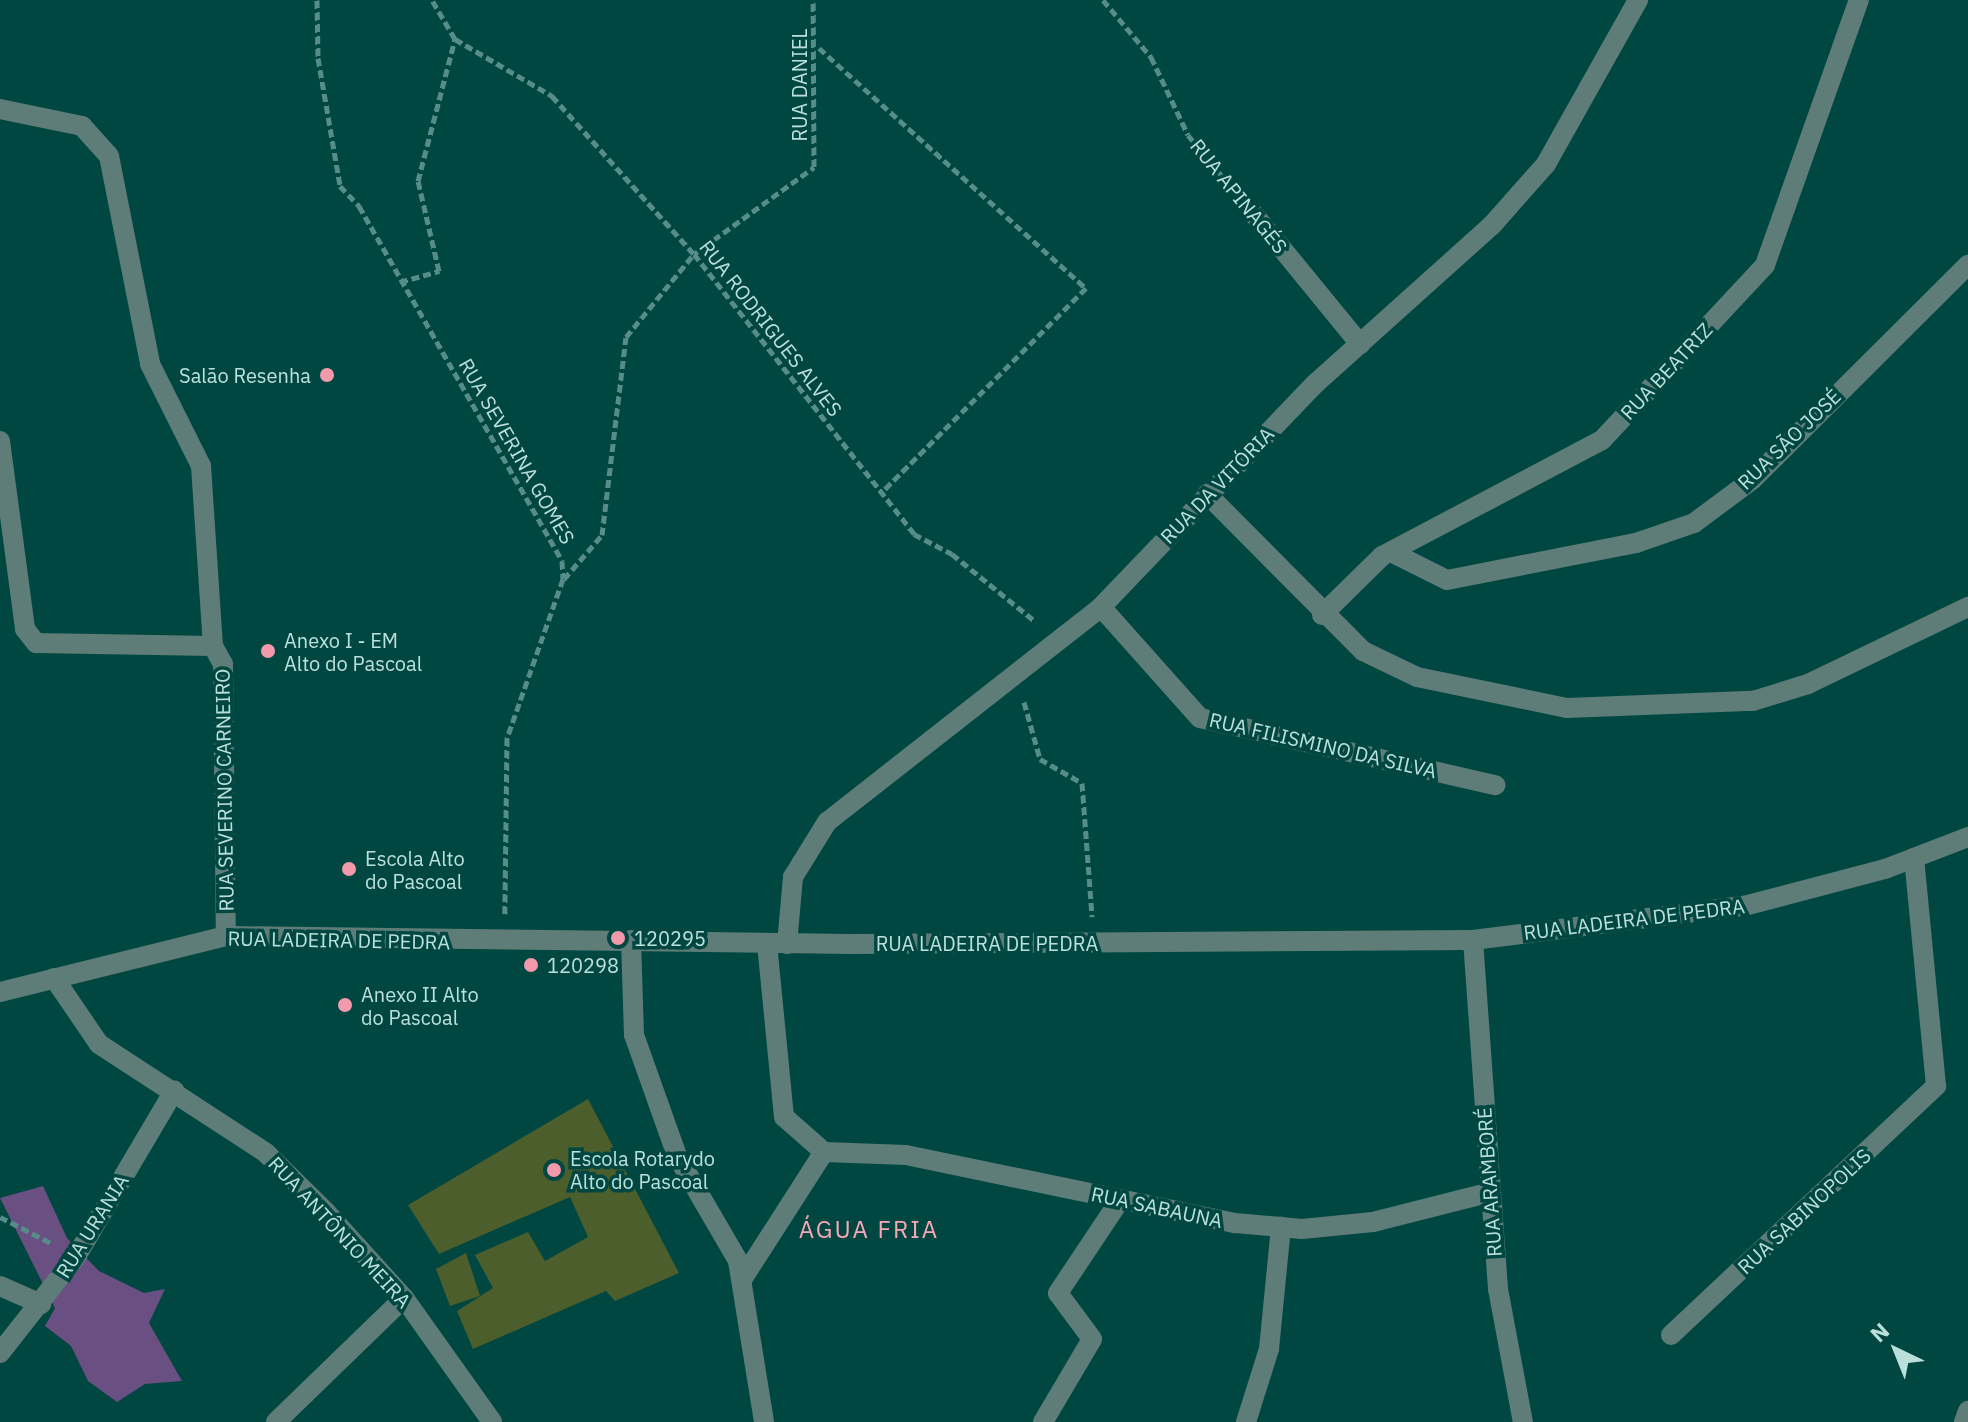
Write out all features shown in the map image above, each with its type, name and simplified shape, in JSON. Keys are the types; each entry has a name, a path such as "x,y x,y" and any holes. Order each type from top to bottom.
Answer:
{"street":[{"name":"RUA DA VITÓRIA","path":"824,1152 784,1117 777,944 793,877 827,822 1101,607 1207,494 1360,344 1523,194 1593,91 1638,0"},
{"name":"RUA BEATRIZ","path":"1322,615 1367,567 1602,440 1765,265 1859,0"},
{"name":"RUA SEVERINO CARNEIRO","path":"0,109 82,126 109,156 150,364 201,466 208,644 223,664 226,936"},
{"name":"RUA APINAGÉS","path":"1252,212 1360,344"},
{"name":"RUA SÃO JOSÉ","path":"1393,553 1447,580 1636,543 1694,523 1752,480 1968,265"},
{"path":"0,441 25,629 36,643 208,644"},
{"path":"1207,494 1322,615 1363,651 1417,677 1567,708 1753,701 1808,684 1968,607"},
{"name":"RUA FILISMINO DA SILVA","path":"1101,607 1200,718 1496,785"},
{"name":"RUA LADEIRA DE PEDRA","path":"0,992 226,936 777,944 1473,940 1744,906 1914,858 1968,837"},
{"name":"RUA SABINOPOLIS","path":"1671,1335 1936,1086 1914,858"},
{"path":"631,940 634,1035 649,1088 677,1156 743,1278 764,1422"},
{"name":"RUA ARAMBORÉ","path":"1473,940 1488,1193 1523,1422"},
{"name":"RUA ANTÔNIO MEIRA","path":"54,978 99,1044 266,1153 404,1298 492,1422"},
{"name":"RUA URANIA","path":"0,1353 77,1255 174,1091"},
{"path":"743,1278 824,1152"},
{"name":"RUA SABAUNA","path":"824,1152 906,1155 1120,1200 1281,1227 1373,1222 1488,1193"},
{"path":"1043,1422 1092,1339 1058,1293 1120,1200"},
{"path":"1246,1422 1269,1349 1281,1227"},
{"path":"0,1286 41,1304"},
{"path":"276,1422 404,1298"},
{"path":"1964,1422 1968,1411"}],"path":[{"name":"RUA SEVERINA GOMES","path":"317,0 318,58 340,186 359,206 562,561 563,579"},
{"path":"400,282 439,271 418,181 455,39 432,0"},
{"name":"RUA DANIEL","path":"694,254 814,167 819,47 813,0"},
{"name":"RUA APINAGÉS","path":"1103,0 1151,57 1188,135 1252,212"},
{"name":"RUA RODRIGUES ALVES","path":"455,39 552,96 694,254 914,534 952,554 1059,641"},
{"path":"819,47 1086,288 881,493"},
{"path":"505,941 507,738 563,579 602,535 626,337 694,254"},
{"path":"1016,674 1040,759 1082,783 1094,942"},
{"path":"0,1217 77,1255"}],"shaded area":[{"path":"43,1186 67,1238 99,1271 144,1293 165,1289 149,1323 182,1381 145,1384 117,1402 88,1381 71,1346 45,1326 55,1308 0,1198"}],"building":[{"path":"588,1099 679,1273 615,1301 606,1291 473,1349 457,1311 493,1288 475,1255 528,1232 545,1261 588,1237 570,1197 439,1254 408,1205"},
{"path":"466,1253 480,1296 450,1306 436,1269"}],"place":[{"name":"Salão Resenha","path":"327,375"},
{"name":"Anexo I - EM Alto do Pascoal","path":"268,651"},
{"name":"Escola Alto do Pascoal","path":"349,869"},
{"name":"120295","path":"618,938"},
{"name":"120298","path":"531,965"},
{"name":"Anexo II Alto do Pascoal","path":"345,1005"},
{"name":"Escola Rotarydo Alto do Pascoal","path":"554,1170"}],"district":[{"name":"ÁGUA FRIA","path":"869,1230"}]}
